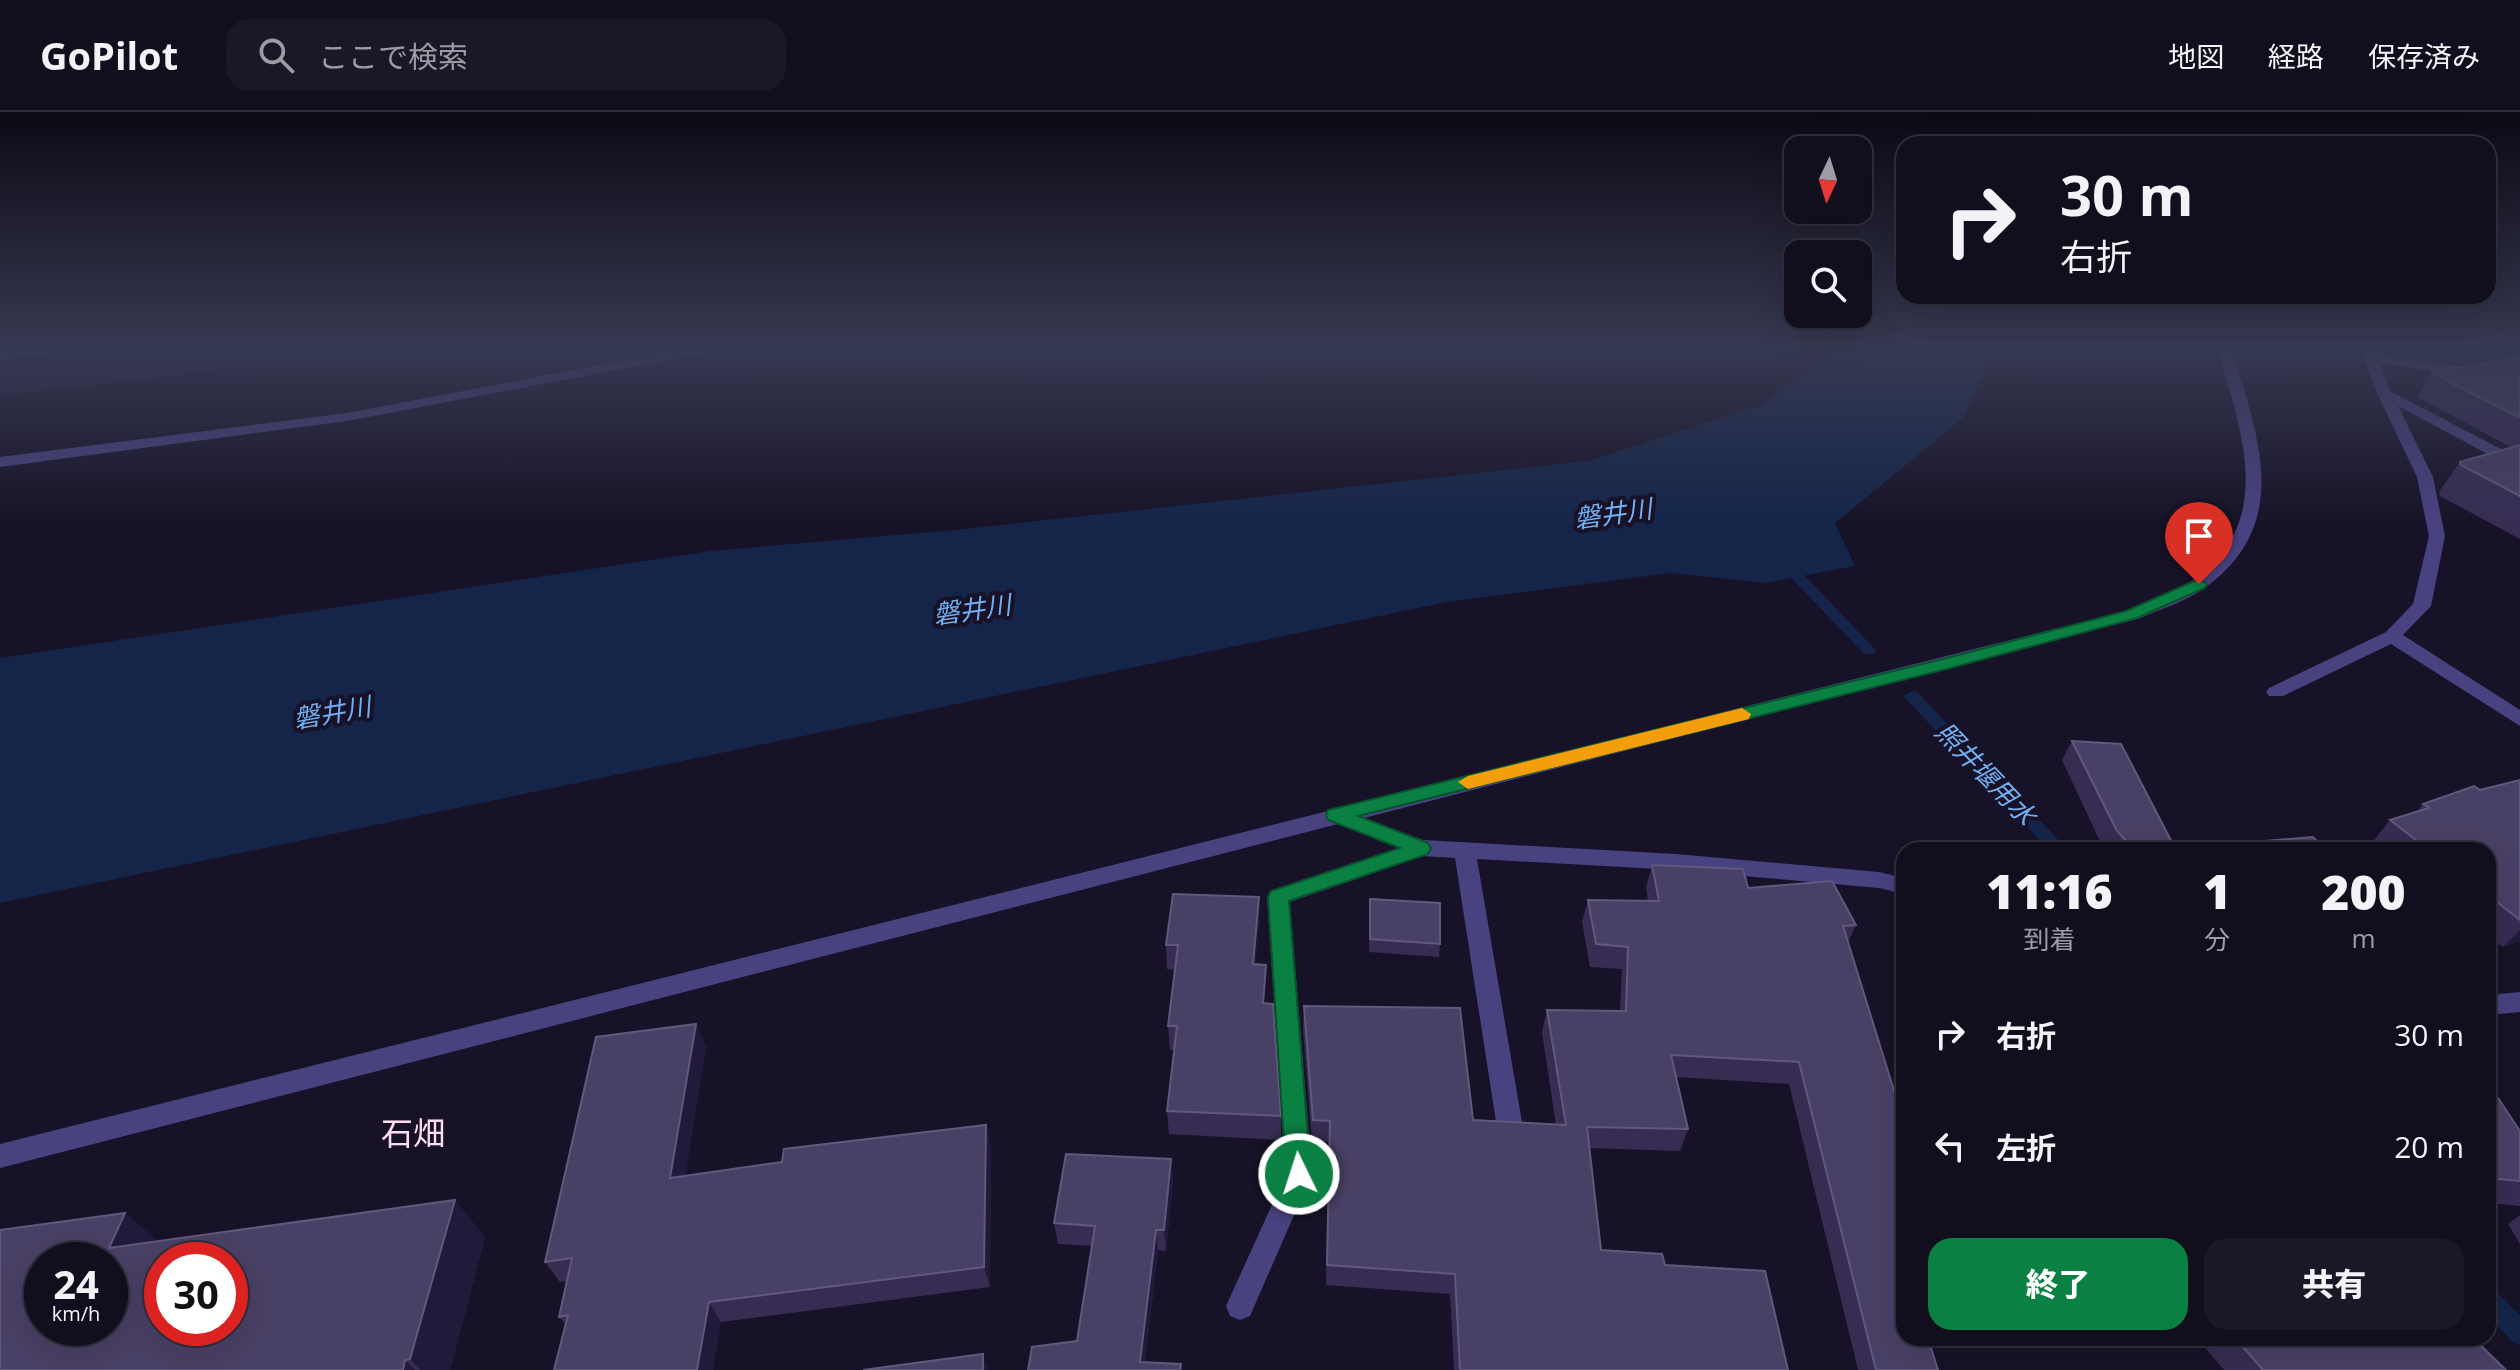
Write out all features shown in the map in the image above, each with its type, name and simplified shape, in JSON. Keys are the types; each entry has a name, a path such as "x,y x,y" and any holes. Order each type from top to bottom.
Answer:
{"street":[{"path":"0,462 391,409"},
{"path":"0,1156 2132,615 2199,584 2240,546 2253,515 2256,468 2240,409"},
{"path":"2276,692 2392,636 2422,606 2437,536 2425,477 2392,409"},
{"path":"2414,409 2520,465"},
{"path":"2392,636 2520,719"},
{"path":"1335,815 1421,848 1692,864 1896,884"},
{"path":"1240,1306 1299,1174 1278,897 1421,848"},
{"path":"1465,851 1510,1128"},
{"path":"2496,1004 2520,1002"}],"water":[{"name":"磐井川","path":"1750,409 1968,409 1964,417 1835,523 1855,566 1766,583 1671,573 1447,602 0,903 0,658 711,551 955,530 1589,461"}],"building":[{"path":"2502,409 2520,409 2520,418"},
{"path":"2520,445 2520,496 2460,462"},
{"path":"2072,741 2121,744 2172,842 2127,842 2117,831"},
{"path":"2520,780 2520,920 2496,901 2496,842 2419,842 2390,820 2429,808 2423,804 2474,786 2480,790"},
{"path":"2313,837 2318,842 2252,842"},
{"path":"1652,865 1743,869 1748,888 1832,881 1856,925 1843,926 1896,1097 1896,1346 1930,1346 1938,1370 1876,1370 1799,1062 1671,1055 1688,1129 1587,1127 1601,1250 1662,1254 1665,1265 1765,1271 1788,1370 1460,1370 1455,1274 1327,1265 1330,1121 1313,1120 1304,1006 1460,1008 1473,1120 1566,1125 1547,1010 1626,1011 1628,947 1596,944 1588,900 1659,901"},
{"path":"1173,894 1259,897 1253,964 1266,965 1263,1003 1273,1004 1281,1116 1167,1111 1177,1026 1168,1026 1178,945 1166,945"},
{"path":"1370,899 1440,903 1440,944 1370,939"},
{"path":"696,1024 670,1178 782,1162 784,1149 986,1125 984,1267 709,1302 697,1370 554,1370 568,1315 559,1317 572,1258 545,1262 596,1037"},
{"path":"2496,1095 2520,1131 2520,1181 2496,1179"},
{"path":"1066,1154 1171,1159 1164,1230 1156,1230 1140,1362 1181,1364 1180,1370 1028,1370 1032,1347 1077,1341 1095,1226 1054,1223"},
{"path":"455,1200 410,1359 405,1360 403,1370 0,1370 0,1230 125,1213 112,1242 24,1242 24,1346 128,1346 128,1245 144,1243 144,1346 248,1346 248,1242 152,1242"},
{"path":"2242,1346 2481,1346 2506,1370 2263,1370"},
{"path":"983,1354 983,1370 863,1370"}],"waterway":[{"name":"照井堰用水","path":"1784,562 1869,651"},
{"name":"照井堰用水","path":"1912,696 2051,842"},
{"name":"照井堰用水","path":"2496,1308 2520,1333"}],"slow traffic":[{"path":"1468,782 1742,714"}],"district":[{"name":"石畑","path":"413,1132"}],"route":[{"path":"1299,1174 1278,897 1421,848 1335,815 1947,664 2132,615 2199,584"}]}
